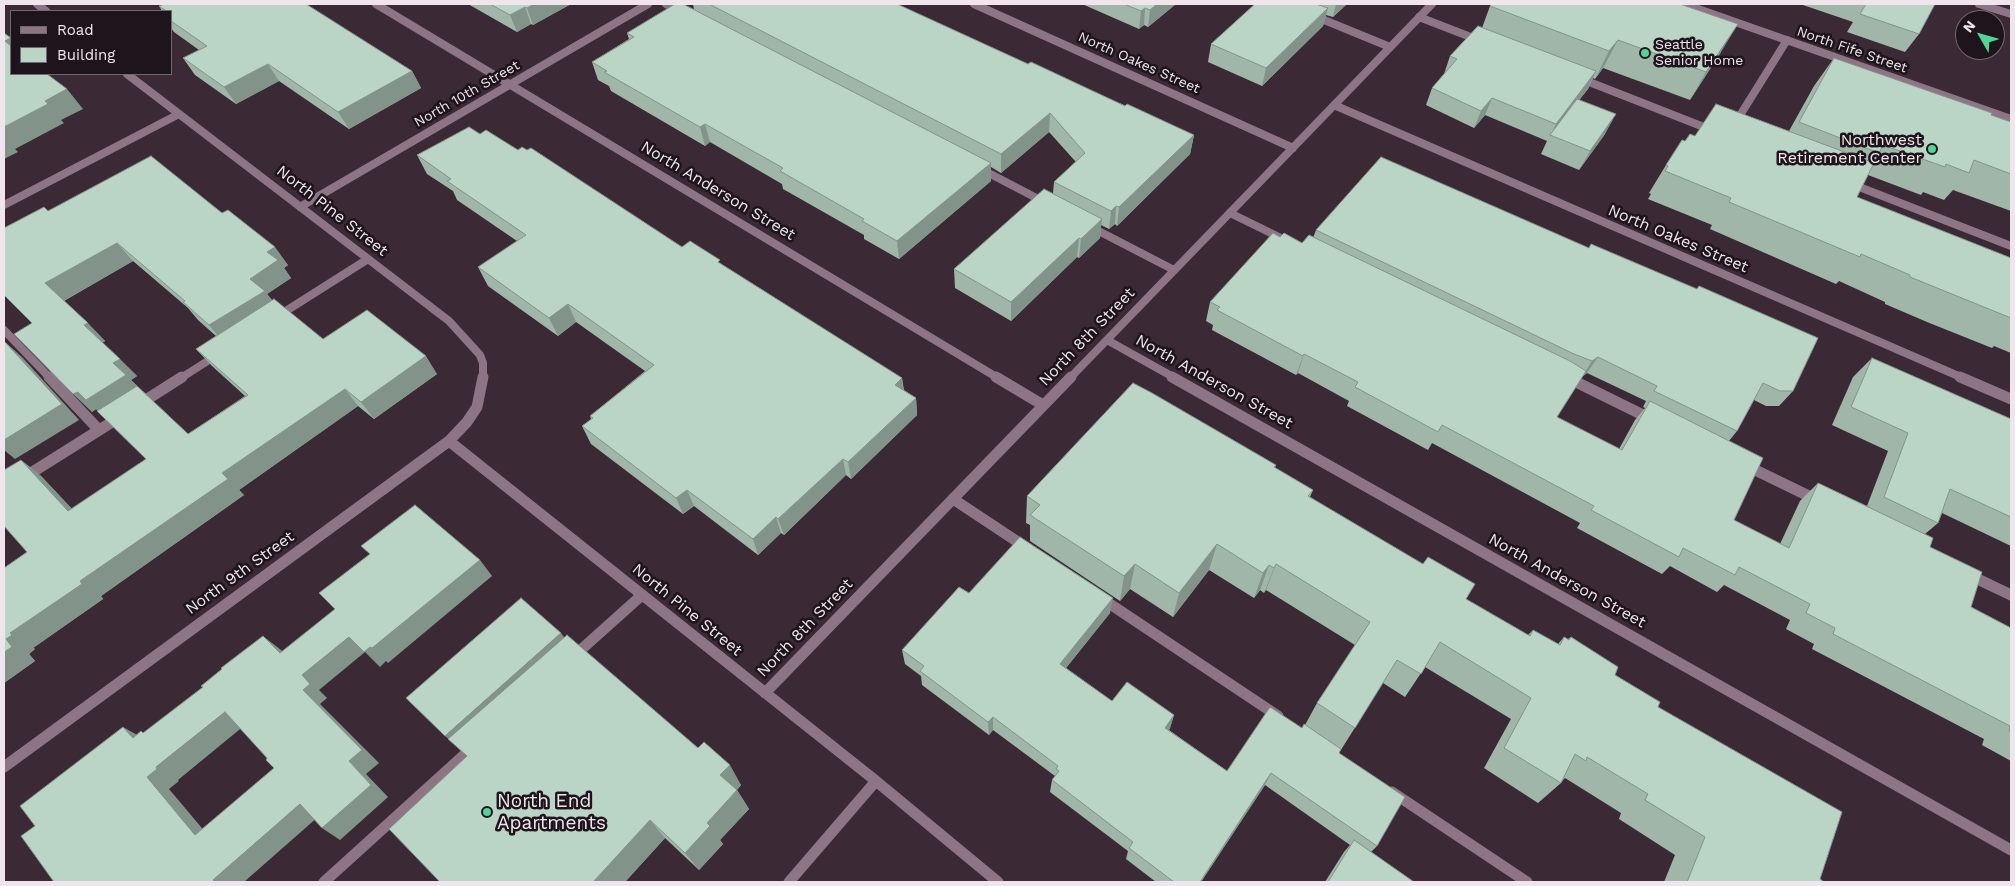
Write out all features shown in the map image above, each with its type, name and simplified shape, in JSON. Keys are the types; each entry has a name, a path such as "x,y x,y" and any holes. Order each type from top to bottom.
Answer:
{"street":[{"name":"North Anderson Street","path":"376,4 1043,405"},
{"name":"North 10th Street","path":"300,207 648,4"},
{"path":"666,4 687,15"},
{"name":"North Oakes Street","path":"974,4 1293,148"},
{"name":"North 8th Street","path":"765,693 1432,4"},
{"name":"North Fife Street","path":"1684,4 2011,119"},
{"path":"1980,4 2011,14"},
{"path":"1302,11 1390,47"},
{"path":"1419,17 1488,44"},
{"path":"1571,76 1727,136 1787,40"},
{"name":"North Pine Street","path":"128,75 449,321 470,342 483,363 484,384 481,393"},
{"name":"North Oakes Street","path":"1334,105 2011,399"},
{"path":"4,205 179,114"},
{"path":"975,166 1054,207"},
{"path":"1837,178 2011,246"},
{"path":"1230,213 1293,244"},
{"path":"1080,221 1174,270"},
{"path":"266,324 368,259"},
{"path":"4,330 99,430"},
{"name":"North Anderson Street","path":"1107,340 2011,850"},
{"path":"4,490 224,350"},
{"path":"1562,376 1661,424"},
{"name":"North 9th Street","path":"4,767 449,441 467,422 477,407 481,393"},
{"name":"North Pine Street","path":"449,441 876,781 998,882"},
{"path":"1733,459 1823,503"},
{"path":"953,499 1033,553"},
{"path":"1957,569 2011,596"},
{"path":"1091,591 1288,723"},
{"path":"564,665 642,595"},
{"path":"324,882 484,738"},
{"path":"789,882 876,781"},
{"path":"1379,783 1527,882"}],"building":[{"path":"164,4 306,4 412,71 338,112 268,64 224,87 183,58 207,46 172,22 172,10 165,10 159,6"},
{"path":"490,4 534,4 510,15"},
{"path":"675,4 683,4 991,163 897,241 862,221 864,219 780,171 783,168 705,124 700,127 604,72 607,71 592,62 634,37 627,33"},
{"path":"709,4 897,4 1028,64 1031,62 1125,106 1127,104 1194,135 1119,207 1116,206 1111,211 1054,182 1085,153 1050,113 1001,154"},
{"path":"1124,4 1157,4 1150,10 1145,8 1141,11"},
{"path":"1255,4 1316,4 1328,8 1266,68 1211,44"},
{"path":"1492,4 1680,4 1738,24 1706,72 1618,40 1609,51 1490,6"},
{"path":"1866,4 1935,4 1919,34 1860,14"},
{"path":"1478,26 1596,71 1556,124 1492,98 1481,111 1432,88 1457,59 1450,56"},
{"path":"4,33 10,37 5,41 10,45 10,75 48,75 67,89 45,101 48,104 4,127"},
{"path":"1834,58 1992,113 1991,115 2011,122 2011,174 1974,160 1969,173 1946,164 1945,167 1883,145 1879,153 1799,122"},
{"path":"1577,99 1616,114 1590,151 1550,135"},
{"path":"1716,104 1874,163 1857,197 2011,258 2011,318 1910,277 1910,275 1861,254 1860,257 1729,202 1731,198 1665,171 1668,166 1666,165 1682,140 1685,141 1690,134 1695,136"},
{"path":"469,127 480,134 486,130 518,150 522,147 527,150 531,148 682,247 690,241 720,260 718,262 902,378 895,385 916,398 848,462 843,459 778,519 776,517 753,539 687,490 676,498 582,426 593,418 590,416 654,365 568,304 549,318 478,267 526,235 447,181 451,179 417,155"},
{"path":"151,156 222,213 228,210 275,247 267,252 278,260 250,279 265,291 209,325 183,302 185,301 117,243 45,283 88,323 84,325 120,359 113,363 126,375 86,400 78,392 73,394 14,334 32,323 4,295 4,228 44,207 48,211"},
{"path":"1381,157 1589,248 1591,244 1697,289 1699,286 1818,338 1793,391 1780,391 1763,383 1737,431 1654,391 1657,386 1598,357 1592,361 1574,354 1316,230"},
{"path":"1044,189 1102,219 1011,302 954,269"},
{"path":"1273,233 1280,237 1284,233 1302,243 1309,235 1570,361 1586,371 1557,417 1622,450 1650,401 1763,458 1734,520 1789,548 1818,483 1933,538 1930,547 1982,572 1971,607 2011,628 2011,733 2009,731 2010,726 1833,634 1835,628 1806,613 1810,604 1739,567 1735,575 1683,548 1679,557 1591,510 1594,506 1442,425 1438,432 1355,387 1358,382 1304,354 1303,356 1217,310 1220,307 1210,302"},
{"path":"274,299 323,339 367,310 426,356 361,402 345,389 222,473 228,479 80,581 82,584 10,633 12,635 6,639 12,647 4,652 4,568 27,552 4,526 4,470 21,460 68,511 146,459 97,411 137,386 188,434 248,395 196,349"},
{"path":"4,342 62,404 4,440"},
{"path":"1872,358 2011,419 2011,517 1950,489 1938,523 1884,497 1908,433 1851,407"},
{"path":"1133,383 1276,465 1274,467 1313,490 1308,496 1423,564 1428,557 1475,584 1466,599 1530,636 1533,630 1560,645 1564,637 1569,640 1571,637 1618,667 1615,675 1660,702 1658,707 1842,812 1820,879 1824,882 1687,882 1705,837 1645,800 1648,794 1587,757 1586,761 1575,754 1561,783 1504,748 1531,698 1440,642 1421,674 1397,660 1355,728 1317,703 1370,622 1276,564 1274,568 1269,565 1263,573 1217,544 1179,593 1135,564 1124,576 1030,515 1040,505 1027,496"},
{"path":"415,505 480,560 372,648 370,647 364,652 349,637 302,675 310,684 303,690 362,750 349,761 371,785 322,828 300,804 213,880 215,882 54,882 21,836 35,826 20,806 123,727 133,738 141,731 143,733 203,687 201,686 221,668 263,636 280,653 335,609 319,593 370,554 361,546","holes":["225,712 267,758 266,760 274,768 195,835 147,777 157,769 156,767"]},
{"path":"1020,537 1113,598 1060,664 1112,701 1127,682 1174,715 1165,728 1227,771 1270,707 1302,728 1304,724 1341,749 1339,753 1405,797 1377,846 1271,773 1200,882 1174,882 1129,848 1133,842 1052,780 1059,771 1056,769 1058,766 993,717 988,722 920,671 924,666 902,650 959,587 969,593"},
{"path":"521,598 561,633 445,736 406,698"},
{"path":"567,635 698,748 704,742 730,765 720,775 737,790 707,823 710,826 685,853 650,820 595,882 440,882 389,829 467,756 448,739"},
{"path":"1354,840 1414,882 1328,882"}],"place":[{"name":"Seattle Senior Home","path":"1645,53"},
{"name":"Northwest Retirement Center","path":"1932,149"},
{"name":"North End Apartments","path":"487,812"}]}
